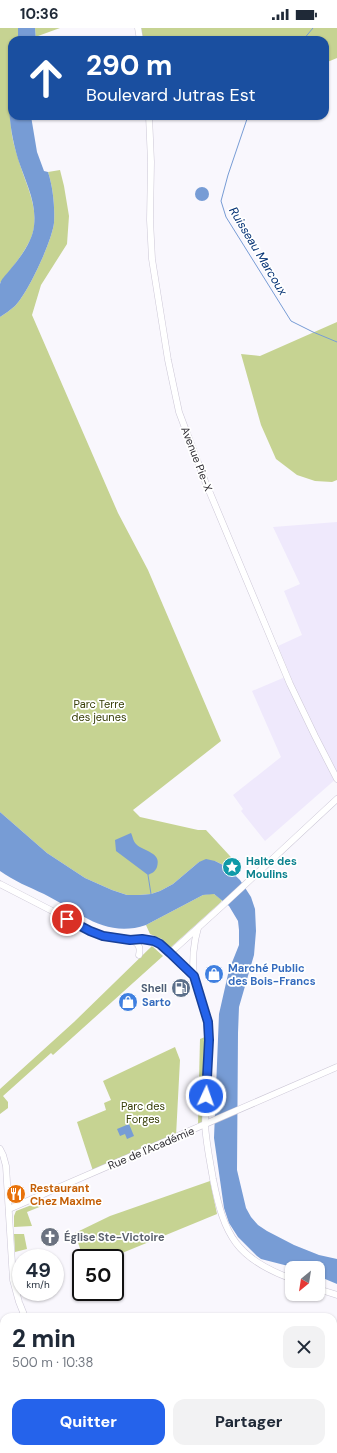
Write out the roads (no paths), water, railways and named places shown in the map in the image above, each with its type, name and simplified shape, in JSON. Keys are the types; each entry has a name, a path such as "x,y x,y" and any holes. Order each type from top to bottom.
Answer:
{"street":[{"name":"Avenue Pie-X","path":"149,120 151,162 150,220 152,259 168,360 179,412 205,481 290,684 314,736 337,779"},
{"path":"170,953 337,799"},
{"path":"0,884 97,934 130,940 142,939 154,941 160,944 194,976"},
{"path":"198,928 192,954 194,976 210,1032 205,1124 206,1138 218,1206 222,1219 237,1245 263,1266 285,1276"},
{"path":"130,940 139,945 139,955"},
{"name":"Rue de l'Académie","path":"9,1209 337,1068"},
{"path":"192,1130 199,1131 206,1138"},
{"path":"0,1148 6,1166 13,1280 23,1313"},
{"path":"0,1157 6,1166"},
{"path":"8,1198 13,1203 21,1204"},
{"path":"325,1291 337,1295"}],"water":[{"path":"18,28 35,28 36,36 18,36"},
{"path":"10,120 32,120 37,152 44,171 48,172 51,184 54,204 54,223 49,242 33,279 15,306 0,317 0,284 2,279 28,245 34,226 34,208 18,159"},
{"path":"202,187 207,189 209,194 207,199 202,201 197,199 195,194 197,189"},
{"path":"0,812 47,853 85,878 127,895 151,894 160,891 173,884 199,862 206,859 215,861 225,866 240,880 251,897 255,909 256,931 254,955 239,1007 238,1033 237,1170 246,1208 258,1225 267,1231 294,1245 319,1255 337,1259 337,1284 325,1279 325,1261 285,1261 285,1265 261,1259 238,1237 229,1223 224,1208 214,1138 219,1014 229,970 239,945 238,921 229,906 214,894 203,895 146,925 131,928 118,928 105,926 92,921 0,871"},
{"path":"131,833 139,847 155,855 157,858 158,862 156,869 148,875 116,851 115,840"},
{"path":"129,1124 134,1136 127,1139 125,1134 120,1136 117,1129"}],"waterway":[{"name":"Ruisseau Marcoux","path":"306,36 313,28"},
{"name":"Ruisseau Marcoux","path":"247,120 221,201 226,217 291,321 337,342"},
{"path":"148,875 151,894"}],"place":[{"name":"Halte des Moulins","path":"232,867"},
{"name":"Marché Public des Bois-Francs","path":"214,974"},
{"name":"Shell","path":"181,988"},
{"name":"Sarto","path":"128,1002"},
{"name":"Restaurant Chez Maxime","path":"16,1194"},
{"name":"Église Ste-Victoire","path":"50,1237"}],"park label":[{"name":"Parc Terre des jeunes","path":"99,710"},
{"name":"Parc des Forges","path":"143,1112"}]}
